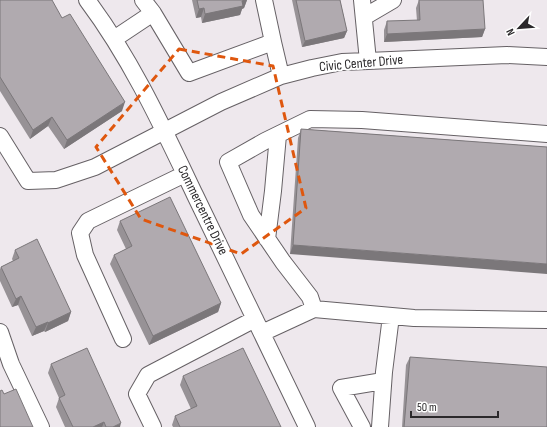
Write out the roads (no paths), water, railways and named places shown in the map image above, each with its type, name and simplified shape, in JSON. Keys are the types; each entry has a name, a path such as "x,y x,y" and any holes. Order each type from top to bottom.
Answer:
{"street":[{"name":"Commercentre Drive","path":"87,0 103,21 133,70 307,427"},
{"path":"143,0 153,13 189,73 273,42"},
{"path":"264,0 281,76"},
{"path":"362,0 368,61"},
{"path":"364,17 393,0"},
{"path":"114,39 153,13"},
{"name":"Civic Center Drive","path":"0,136 28,181 56,180 95,167 221,102 281,76 312,68 342,62 507,55 547,57"},
{"path":"314,309 310,297 251,215 228,162 278,141 310,119 362,120 547,134"},
{"path":"267,239 278,141"},
{"path":"122,339 85,255 80,233 88,221 185,174"},
{"path":"153,427 137,394 148,375 258,326 314,309 414,318 547,320"},
{"path":"380,427 383,381 391,316"},
{"path":"0,332 6,366 41,427"},
{"path":"362,427 341,388 383,381"}]}
